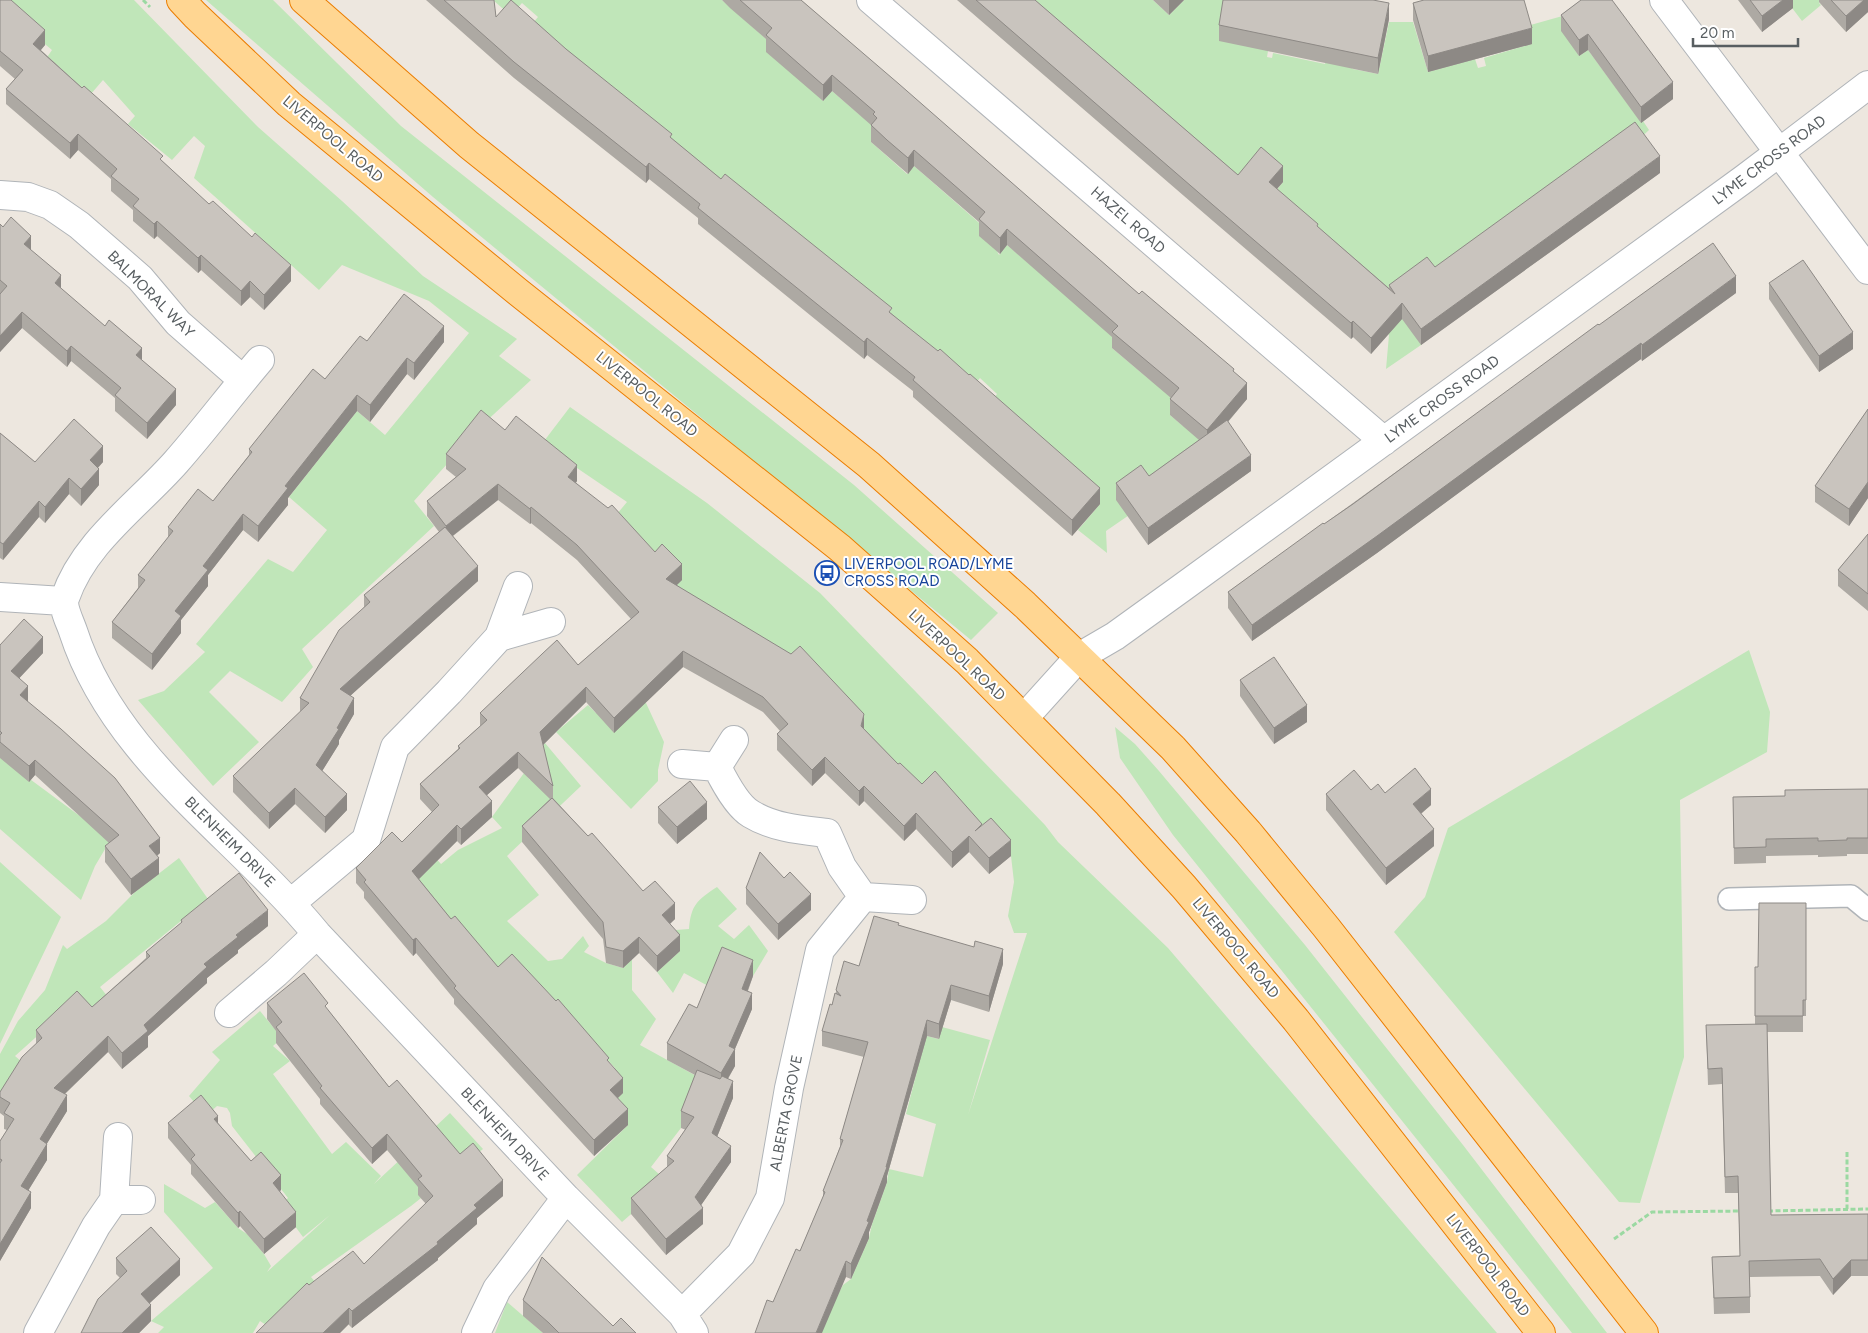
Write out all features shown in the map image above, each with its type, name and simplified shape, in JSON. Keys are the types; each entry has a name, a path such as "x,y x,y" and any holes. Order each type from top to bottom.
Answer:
{"highway":[{"name":"LIVERPOOL ROAD","path":"181,0 296,110 518,292 840,548 967,661 1108,804 1190,894 1296,1020 1541,1333"},
{"path":"304,0 470,145 869,465 1025,605 1173,748 1248,832 1409,1032 1644,1333"}],"street":[{"name":"HAZEL ROAD","path":"871,0 1384,441"},
{"path":"1664,0 1868,270"},
{"name":"LYME CROSS ROAD","path":"1024,718 1080,657 1115,636 1384,441 1780,152 1868,85"},
{"name":"BALMORAL WAY","path":"0,195 28,197 50,205 79,225 140,278 178,324 252,370 176,462 94,547 73,577 63,601"},
{"path":"291,903 366,840 395,747 449,692 498,637 518,586"},
{"path":"0,597 63,601"},
{"name":"BLENHEIM DRIVE","path":"63,601 75,638 92,677 121,725 162,774 291,903 317,934 566,1198 688,1323"},
{"path":"498,637 551,622"},
{"path":"717,767 734,740"},
{"path":"682,764 717,767"},
{"path":"717,767 730,791 750,814 787,828 827,833 842,867 863,897 912,900"},
{"name":"ALBERTA GROVE","path":"688,1323 741,1254 770,1198 789,1088 820,950 863,897"},
{"path":"229,1013 276,973 317,934"},
{"path":"38,1333 96,1226 114,1200 118,1137"},
{"path":"476,1333 497,1289 566,1198"},
{"path":"114,1200 141,1200"}],"lane":[{"path":"1729,899 1851,896 1868,910"}],"path":[{"path":"143,0 155,13"},
{"path":"1847,1152 1847,1209"},
{"path":"1760,1211 1868,1209"},
{"path":"1614,1239 1652,1212 1750,1211"}],"green space":[{"path":"0,0 134,0 258,127 423,276 517,339 499,356 531,380 481,426 414,501 434,526 302,649 313,667 282,702 230,671 209,692 259,742 213,786 138,700 164,691 205,652 196,644 268,559 293,572 327,530 289,497 357,411 385,435 469,333 429,301 342,265 319,290 194,178 205,146 194,136 172,160 128,124 135,116 103,80 84,102 41,66 52,50 9,14"},
{"path":"206,0 273,0 401,126 854,485 998,613 971,640 433,197"},
{"path":"493,0 722,0 772,44 823,101 832,91 861,116 883,92 871,142 907,174 914,166 985,228 999,255 1007,245 1120,340 1112,348 1150,380 1186,396 1170,415 1183,426 1238,440 1106,531 1107,553 1078,530 1100,504 988,406 997,394 980,378 969,391 527,30 538,17 522,3 511,16"},
{"path":"1016,0 1153,0 1169,15 1184,0 1227,0 1268,51 1267,57 1272,58 1273,53 1325,64 1328,47 1353,69 1378,74 1389,22 1413,22 1428,72 1475,59 1478,68 1486,66 1484,58 1531,44 1527,26 1566,15 1579,56 1588,50 1641,122 1643,121 1649,130 1421,345 1386,369 1389,335 1271,197 1283,182 1261,164 1215,218"},
{"path":"1786,0 1821,0 1819,3 1821,5 1802,21"},
{"path":"570,407 707,503 820,593 1045,825 1058,842 1168,948 1497,1333 818,1333 843,1285 851,1279 869,1238 887,1182 889,1169 923,1177 936,1124 906,1114 917,1071 851,1053 859,1027 880,1023 938,1039 942,1027 990,1040 968,1115 1027,933 1014,933 1008,916 1014,882 1011,856 991,834 922,800 862,737 864,727 856,720 688,607 612,520 627,502 574,466 525,466"},
{"path":"1749,650 1770,712 1767,752 1680,800 1684,1057 1640,1203 1619,1202 1394,932 1425,897 1448,828"},
{"path":"629,685 646,703 664,742 658,770 658,781 631,809 556,732 588,705 596,713"},
{"path":"1115,727 1135,744 1159,771 1305,945 1463,1145 1607,1333 1572,1333 1173,835 1120,758"},
{"path":"545,743 581,786 507,856 539,895 507,921 548,961 562,959 583,936 589,946 584,952 606,963 623,968 632,959 632,990 656,1019 640,1045 700,1078 681,1128 651,1167 668,1182 622,1222 577,1175 628,1125 610,1105 609,1074 615,1068 562,1011 498,983 455,931 409,866 425,846 441,864 458,850 502,828 492,817 524,773 530,780 534,754"},
{"path":"0,757 111,839 95,866 81,900 0,829"},
{"path":"179,858 208,899 100,987 112,1002 91,1022 74,1003 15,1056 37,1075 0,1108 0,1054 18,1021 45,990 63,945 67,949 106,921 135,892"},
{"path":"0,862 61,917 0,1044"},
{"path":"717,887 737,909 718,926 734,939 749,925 768,951 753,976 722,963 712,988 684,973 673,993 657,972 680,951 662,931 689,929 691,914 696,904"},
{"path":"260,1011 282,1038 273,1046 290,1061 273,1074 332,1154 346,1142 381,1176 374,1184 450,1113 483,1149 411,1206 311,1277 323,1291 275,1331 260,1321 253,1333 158,1333 164,1327 151,1321 213,1268 164,1212 164,1184 205,1208 215,1202 264,1254 271,1266 267,1272 330,1215 303,1237 280,1206 288,1198 232,1126 230,1113 227,1108 217,1106 206,1116 189,1096 220,1060 212,1052"},
{"path":"507,1302 543,1333 495,1333"}],"building":[{"path":"0,0 11,0 45,30 33,44 163,156 160,159 209,204 213,201 252,237 255,233 291,265 264,295 250,281 241,291 201,255 198,258 157,221 154,224 133,206 139,199 111,176 117,169 78,134 70,143 6,89 23,70 0,51"},
{"path":"444,0 494,0 496,17 511,0 566,49 672,134 670,137 721,179 725,174 892,308 889,312 938,351 940,349 970,374 1100,488 1072,520 913,380 915,377 867,338 864,342 698,208 700,204 649,163 646,167 514,62"},
{"path":"740,0 801,0 1139,294 1142,291 1234,369 1233,371 1247,383 1207,430 1170,399 1179,388 1112,332 1118,326 1007,229 1000,238 979,219 985,212 914,150 908,158 887,140 871,125 877,118 873,114 875,112 832,75 823,85 766,35 772,28"},
{"path":"976,0 1035,0 1238,175 1261,147 1283,166 1269,182 1395,294 1389,285 1427,257 1435,267 1635,122 1660,156 1421,329 1402,303 1371,338 1213,205"},
{"path":"1223,0 1373,0 1389,3 1378,58 1219,25"},
{"path":"1424,0 1524,0 1532,28 1428,56 1413,3"},
{"path":"1581,0 1612,0 1673,82 1641,107 1588,34 1579,40 1561,15"},
{"path":"1750,0 1783,0 1762,16"},
{"path":"1831,0 1864,0 1846,16"},
{"path":"11,217 31,236 24,244 61,275 55,283 105,326 109,320 142,348 136,355 176,389 147,423 115,395 121,388 71,346 67,351 22,312 0,336 0,294 7,286 0,280 0,224 3,227"},
{"path":"1713,243 1736,276 1252,625 1228,592 1323,523 1353,504 1598,324"},
{"path":"1803,260 1853,332 1819,356 1769,283"},
{"path":"404,294 444,326 414,363 407,358 370,405 357,395 285,486 288,488 258,526 243,514 203,566 208,570 175,611 181,616 152,654 112,622 145,580 138,575 173,531 168,527 198,489 213,501 252,452 249,449 313,369 325,379 360,336 367,341"},
{"path":"1868,409 1868,482 1849,509 1815,486"},
{"path":"481,410 505,430 516,416 577,465 568,477 608,508 612,505 655,552 662,544 682,564 666,579 791,654 800,646 864,714 861,726 898,764 900,763 922,784 935,771 982,824 975,831 991,818 1011,840 989,858 969,836 952,852 916,813 904,826 864,786 859,791 825,757 812,770 777,734 788,724 763,697 683,651 614,718 586,687 540,732 553,786 518,752 479,787 492,801 461,829 457,825 412,871 451,919 455,916 498,967 512,954 556,1001 558,999 609,1058 607,1060 623,1078 610,1090 628,1109 594,1140 454,988 456,986 416,938 413,940 364,882 366,880 356,868 392,832 402,842 439,805 420,784 460,748 458,746 487,720 480,713 557,640 578,665 639,612 577,545 531,507 530,509 498,484 446,526 427,501 466,469 446,454"},
{"path":"74,419 103,446 90,460 99,469 81,489 69,478 45,507 39,501 3,544 0,542 0,433 35,462"},
{"path":"1227,420 1251,455 1148,528 1116,483 1141,465 1149,476"},
{"path":"445,527 478,566 340,689 354,698 337,728 339,729 316,765 347,794 325,817 295,788 269,813 233,776 309,703 300,698 339,630 370,602 364,595"},
{"path":"1868,534 1868,594 1838,570"},
{"path":"24,619 43,637 11,671 28,686 20,695 115,778 160,838 149,846 159,858 131,879 105,846 119,835 35,760 29,766 0,742 0,735 2,733 0,731 0,645"},
{"path":"1274,657 1307,705 1274,728 1240,680"},
{"path":"1415,768 1431,789 1413,804 1434,829 1386,868 1326,794 1354,770 1371,790 1378,784 1385,793"},
{"path":"690,781 707,802 677,827 658,807"},
{"path":"1868,789 1868,838 1818,841 1818,838 1766,839 1766,847 1734,848 1733,797 1785,796 1785,790"},
{"path":"552,798 588,836 592,833 643,891 655,881 675,903 662,915 680,935 657,956 639,937 623,951 606,947 603,922 522,826"},
{"path":"760,852 784,878 790,872 811,894 778,924 746,888"},
{"path":"239,873 268,910 236,935 238,937 204,964 207,967 144,1025 148,1031 122,1053 108,1036 54,1088 67,1095 40,1139 47,1144 21,1186 31,1192 0,1244 0,1163 2,1160 0,1159 0,1141 14,1119 4,1113 10,1103 0,1097 0,1092 22,1057 42,1038 36,1030 77,991 92,1007 150,956 146,952 182,922 181,920"},
{"path":"1759,903 1806,903 1806,1000 1803,1000 1803,1016 1755,1016 1755,967 1758,967"},
{"path":"874,916 974,947 975,941 1003,949 989,996 951,985 939,1024 927,1020 887,1167 867,1221 869,1222 851,1264 846,1261 816,1333 755,1333 767,1300 773,1302 796,1249 800,1251 825,1192 823,1191 843,1140 840,1139 868,1042 822,1031 835,993 841,996 836,990 844,961 859,966"},
{"path":"722,947 753,960 742,989 752,993 729,1046 735,1049 721,1073 667,1043 689,1004 697,1008"},
{"path":"304,973 328,1003 325,1006 389,1087 397,1080 460,1154 473,1143 503,1180 474,1205 477,1208 437,1242 438,1244 352,1311 349,1308 323,1333 256,1333 307,1283 309,1285 353,1251 364,1264 433,1196 418,1179 422,1176 387,1134 372,1148 320,1088 322,1086 276,1027 282,1022 267,1003"},
{"path":"1767,1024 1771,1215 1868,1214 1868,1260 1851,1260 1833,1279 1820,1259 1749,1261 1750,1297 1714,1298 1712,1257 1740,1256 1738,1176 1725,1177 1722,1068 1708,1069 1706,1025"},
{"path":"697,1070 720,1079 722,1076 733,1081 712,1133 731,1146 695,1197 703,1208 666,1239 631,1198 674,1161 667,1156 694,1117 681,1111"},
{"path":"201,1095 218,1116 214,1119 251,1161 261,1152 281,1175 273,1183 296,1212 264,1239 240,1211 238,1213 191,1159 195,1155 168,1123"},
{"path":"151,1227 180,1259 141,1294 151,1305 122,1333 81,1333 98,1299 127,1271 116,1258"},
{"path":"542,1257 613,1326 621,1318 636,1333 559,1333 523,1300"}],"place":[{"name":"LIVERPOOL ROAD/LYME CROSS ROAD","path":"827,573"}]}
